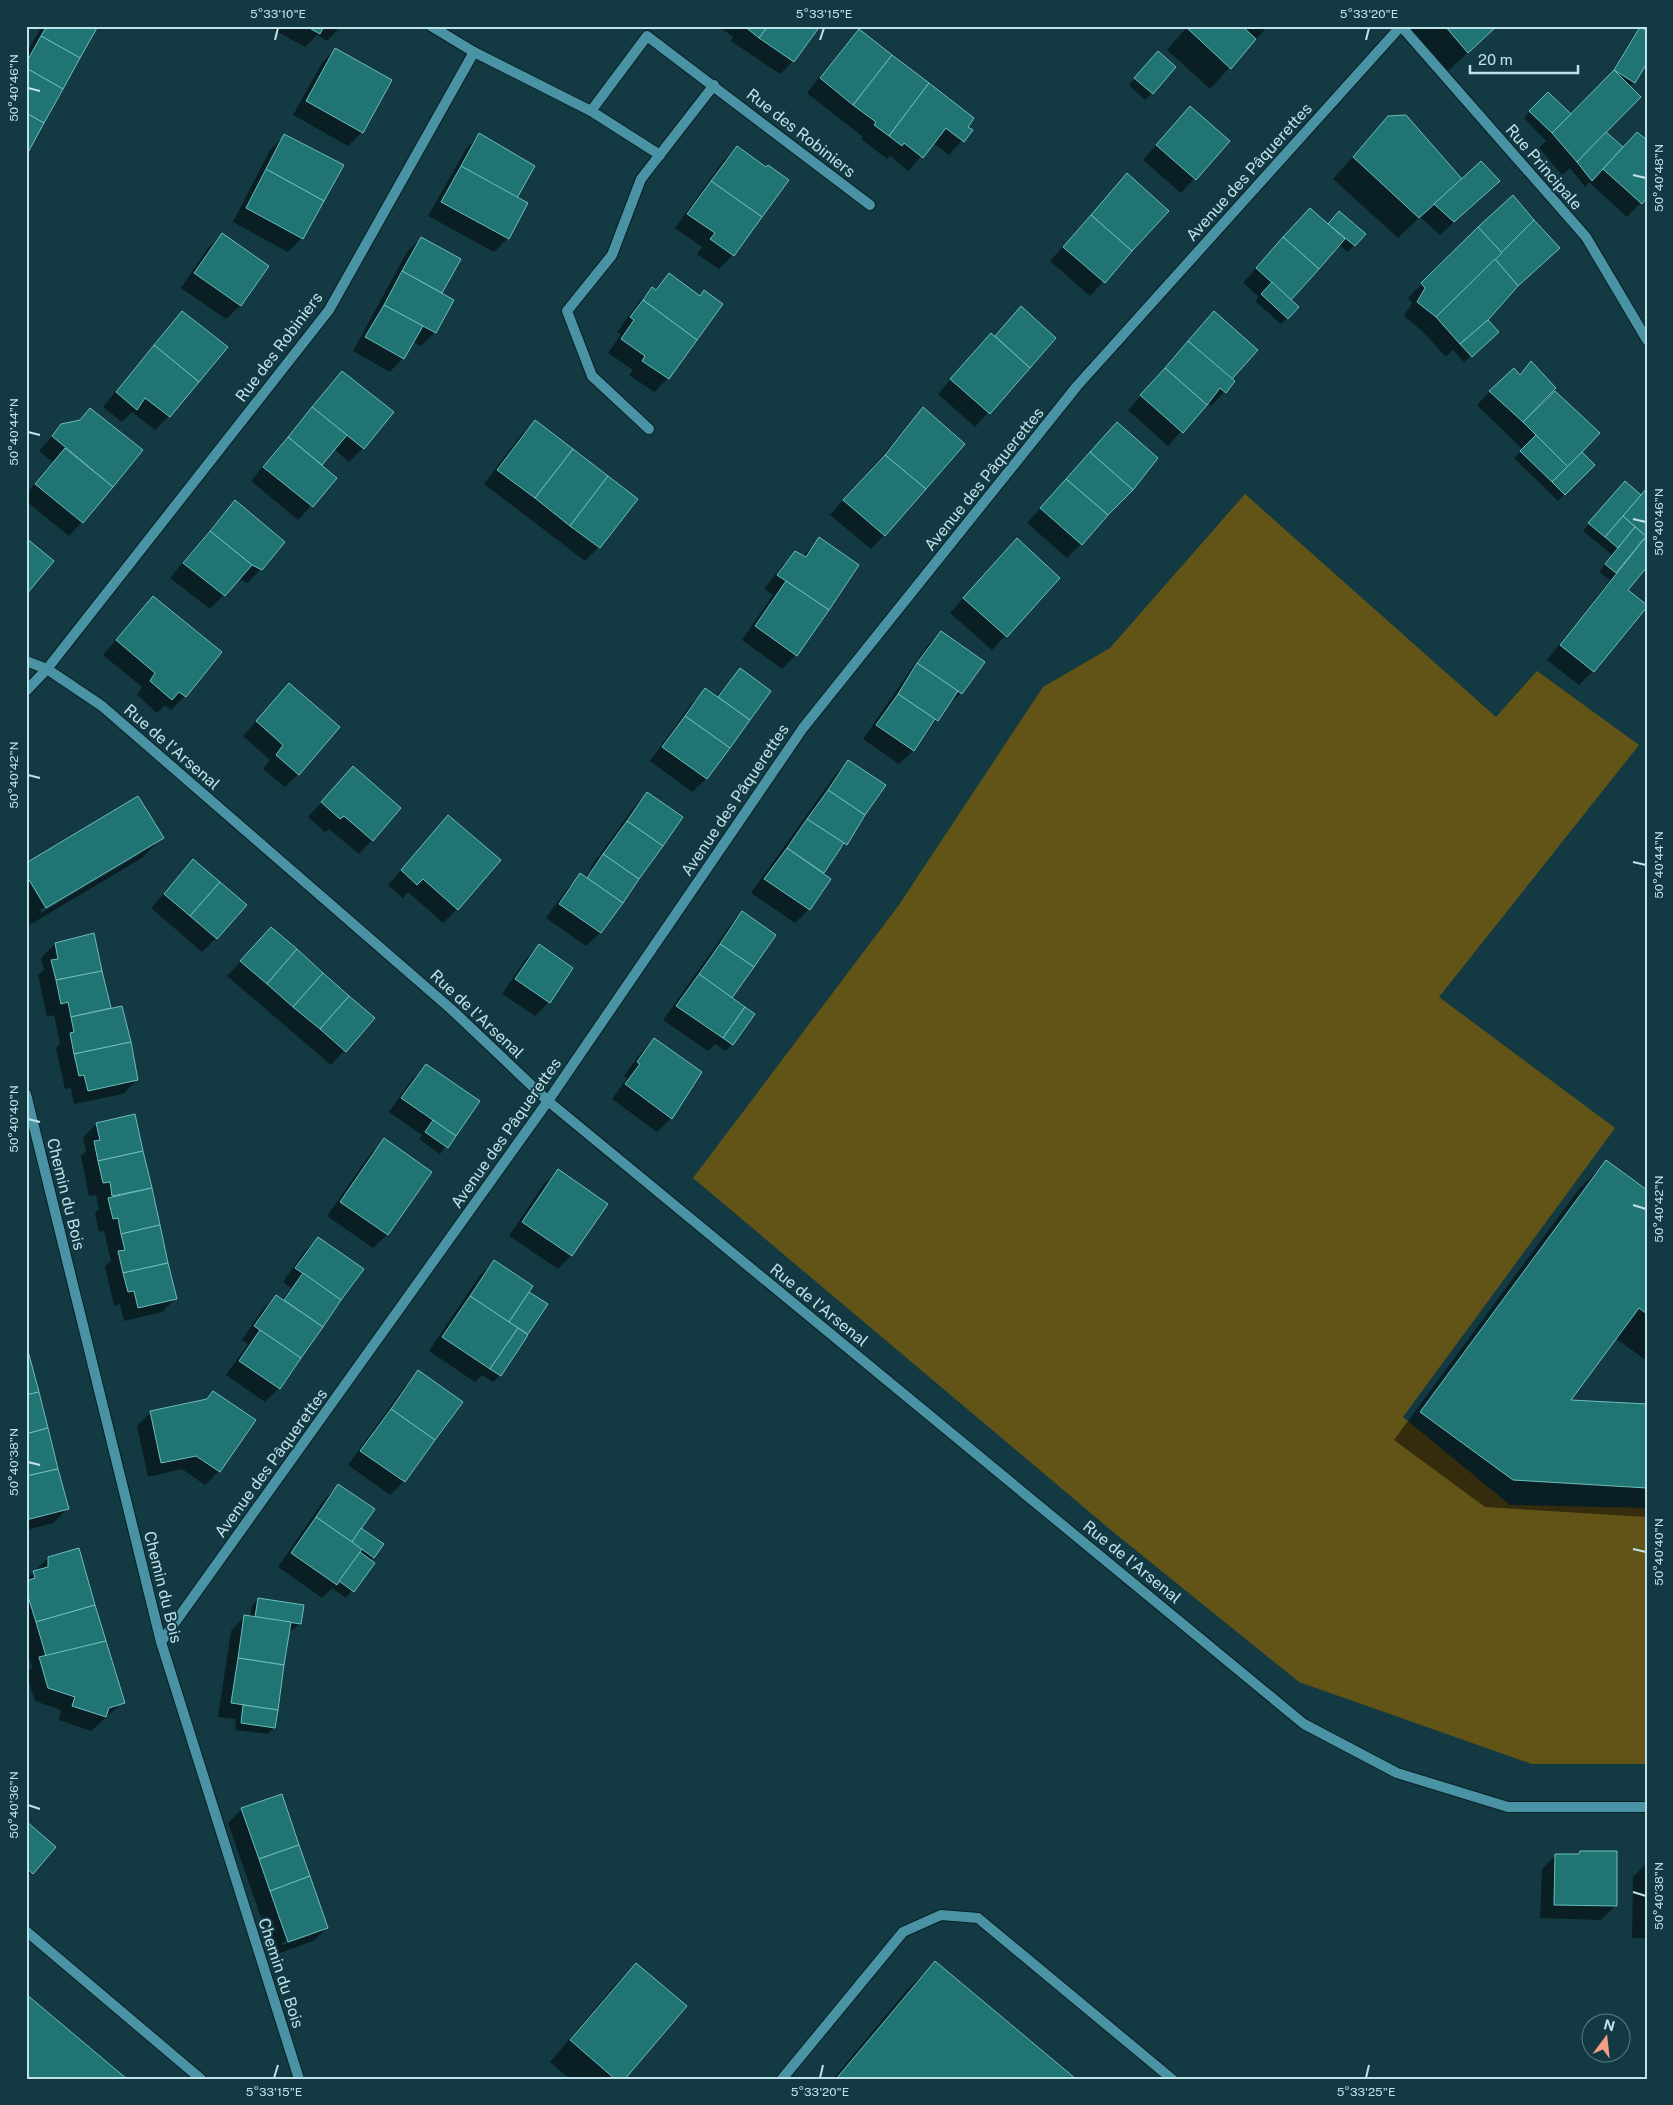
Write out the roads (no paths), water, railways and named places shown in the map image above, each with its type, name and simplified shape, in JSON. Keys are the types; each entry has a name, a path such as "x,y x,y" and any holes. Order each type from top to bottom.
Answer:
{"street":[{"path":"431,26 474,52 591,111 660,155"},
{"name":"Rue Principale","path":"1401,26 1586,237 1647,340"},
{"name":"Avenue des Pâquerettes","path":"161,1642 548,1101 803,728 1077,386 1401,26"},
{"name":"Rue des Robiniers","path":"591,111 647,36 870,205"},
{"name":"Rue des Robiniers","path":"47,669 329,310 474,52"},
{"path":"649,429 592,376 567,311 612,256 641,179 714,85"},
{"path":"26,661 47,669 26,691"},
{"name":"Rue de l'Arsenal","path":"47,669 109,713 451,1009 548,1101 1304,1724 1397,1774 1508,1807 1647,1806"},
{"name":"Chemin du Bois","path":"26,1094 161,1642 299,2079"},
{"path":"782,2079 903,1932 941,1915 978,1918 1172,2079"},
{"path":"26,1931 201,2079"}]}
